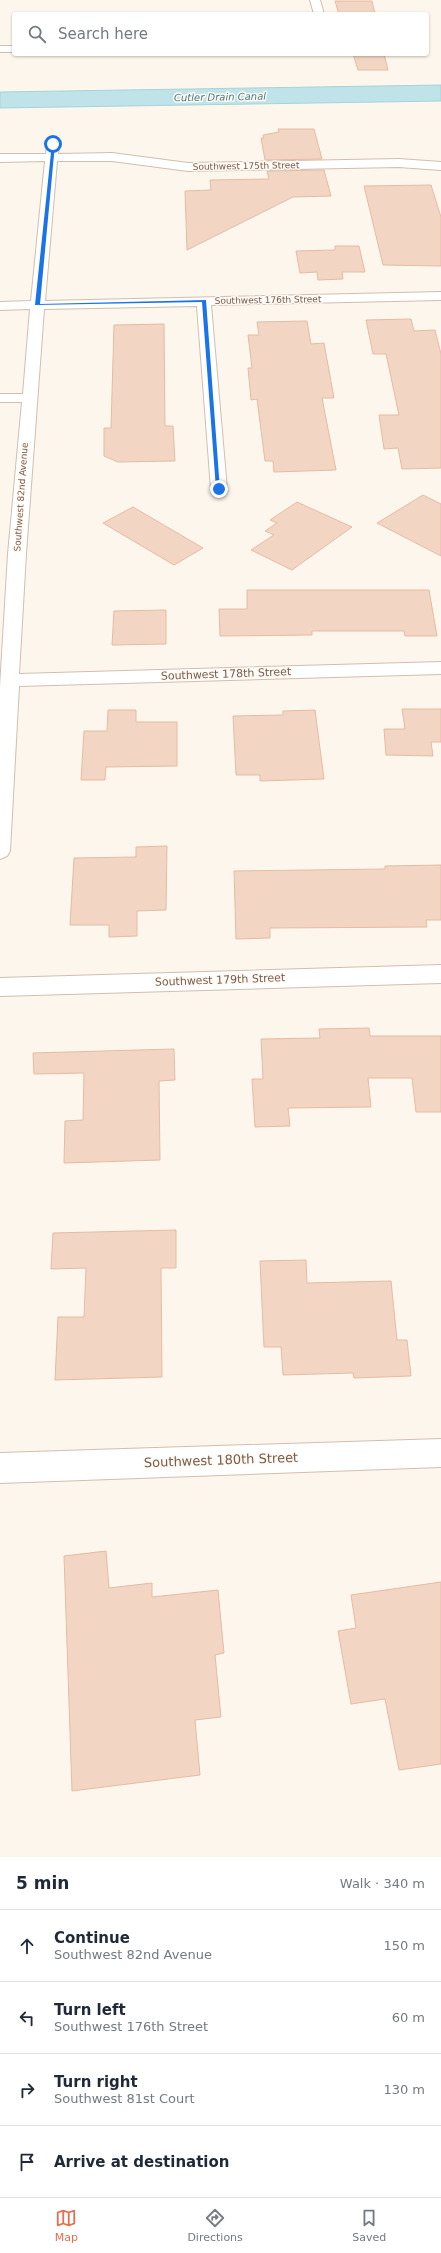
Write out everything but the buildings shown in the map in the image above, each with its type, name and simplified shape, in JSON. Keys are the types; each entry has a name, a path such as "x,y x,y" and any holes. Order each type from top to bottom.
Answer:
{"street":[{"path":"315,0 318,12"},
{"path":"0,49 12,49"},
{"name":"Southwest 175th Street","path":"0,158 53,150 188,167 399,163 441,166"},
{"name":"Southwest 82nd Avenue","path":"0,851 3,770 10,680 8,554 29,398 53,150"},
{"name":"Southwest 176th Street","path":"0,306 441,296"},
{"path":"204,301 219,489"},
{"path":"0,398 29,398"},
{"name":"Southwest 178th Street","path":"10,680 441,668"},
{"name":"Southwest 179th Street","path":"0,987 441,974"},
{"name":"Southwest 180th Street","path":"0,1468 441,1453"}],"water":[{"name":"Cutler Drain Canal","path":"441,85 441,101 0,108 0,92"}],"route":[{"path":"53,144 37,305 204,301 219,489"}]}
